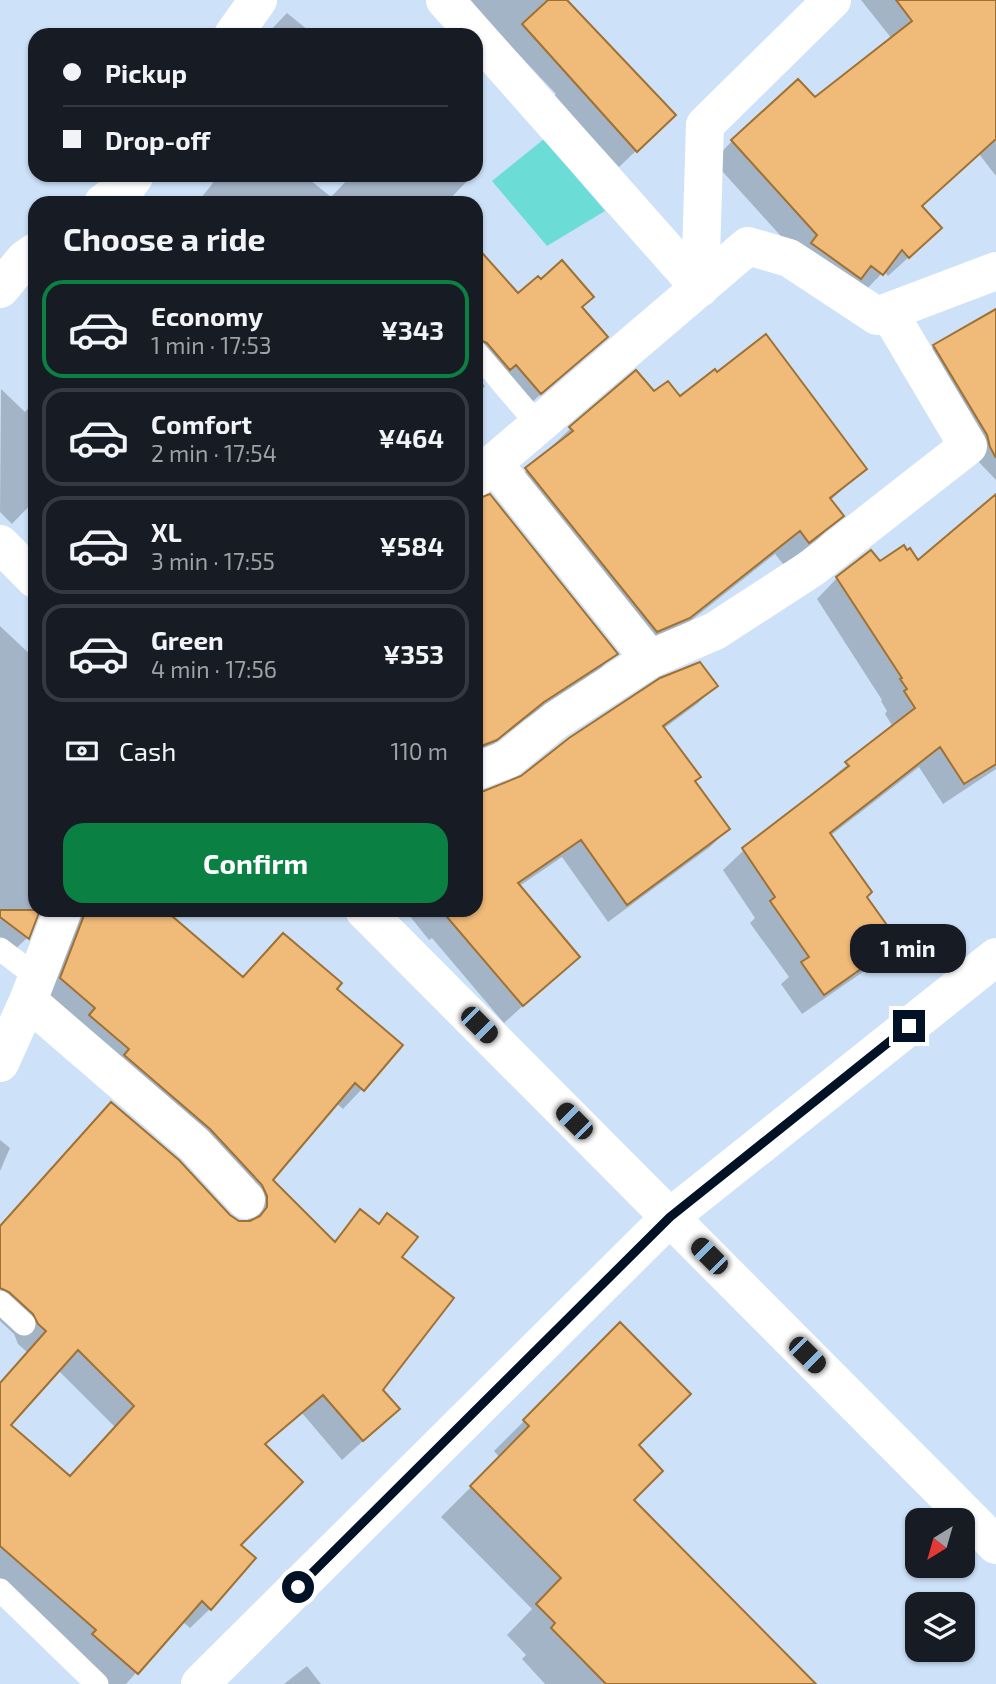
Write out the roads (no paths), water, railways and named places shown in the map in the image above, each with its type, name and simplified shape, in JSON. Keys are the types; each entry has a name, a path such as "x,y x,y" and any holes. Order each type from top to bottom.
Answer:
{"street":[{"path":"238,28 258,0"},
{"path":"445,0 470,28"},
{"path":"700,288 705,125 817,5"},
{"path":"483,43 700,288"},
{"path":"113,196 131,182"},
{"path":"650,659 485,471 748,246 789,258 877,316 996,271"},
{"path":"0,289 28,257"},
{"path":"483,768 509,759 556,720 650,659 715,631 812,568 968,446 889,313"},
{"path":"0,544 28,572"},
{"path":"0,1063 33,989 60,917"},
{"path":"371,917 996,1545"},
{"path":"200,1684 670,1217 996,957"},
{"path":"33,989 194,1144 246,1200"}],"lane":[{"path":"483,360 539,426"},
{"path":"0,949 33,989"},
{"path":"0,1302 24,1324"},
{"path":"0,1590 97,1684"}]}
